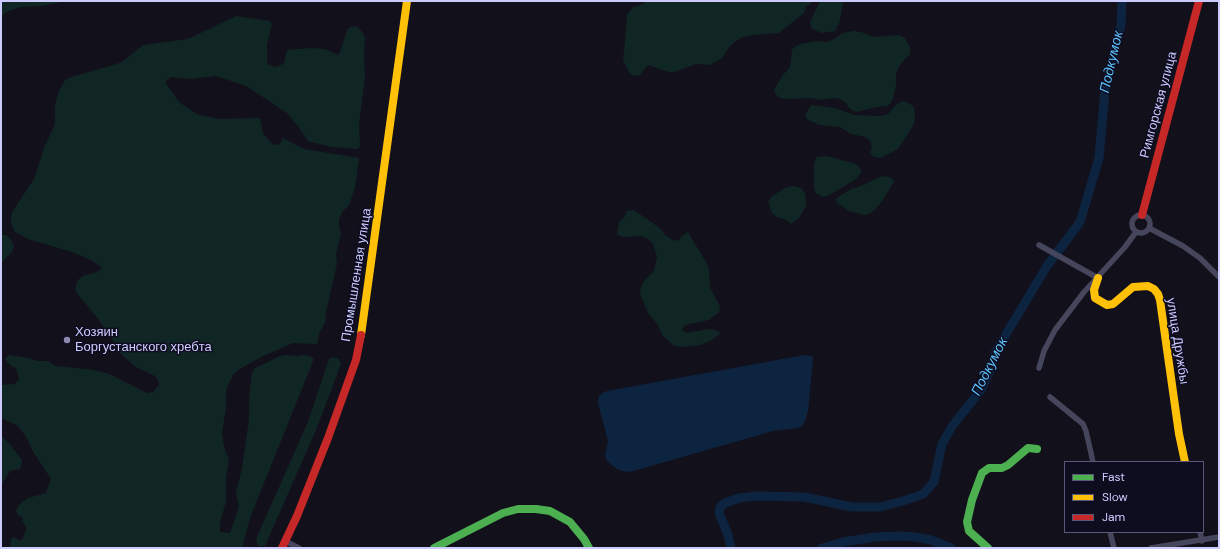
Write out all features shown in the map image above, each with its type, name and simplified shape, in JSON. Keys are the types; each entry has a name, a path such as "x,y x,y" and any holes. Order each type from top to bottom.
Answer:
{"street":[{"name":"Промышленная улица","path":"284,545 328,438 357,354 362,330 407,1"},
{"name":"Римгорская улица","path":"1142,215 1199,1"},
{"path":"1142,215 1149,220 1150,228 1144,233 1136,232 1132,227 1132,221 1136,216 1142,215"},
{"path":"1150,228 1183,246 1200,258 1219,277"},
{"path":"1040,368 1044,351 1055,330 1084,292 1125,247 1136,232"},
{"path":"1039,245 1098,278"},
{"name":"улица Дружбы","path":"1098,278 1094,290 1095,298 1107,305 1113,304 1133,287 1148,286 1154,289 1158,294 1179,434 1185,461"},
{"path":"1050,396 1083,424 1093,461"},
{"path":"988,548 969,531 967,522 972,500 982,473 989,468 1002,468 1008,465 1028,448 1037,449"},
{"path":"434,548 503,513 518,509 550,511 570,522 584,539 589,548"},
{"path":"1110,533 1114,548"},
{"path":"1200,533 1202,541"},
{"path":"1151,548 1183,546 1219,537"},
{"path":"284,545 299,548"}],"green space":[{"path":"1,1 67,1 41,6 20,7 6,12 1,17"},
{"path":"646,1 811,1 810,5 807,5 804,13 779,33 753,35 740,38 729,47 722,58 710,65 696,64 672,73 648,65 640,75 633,76 629,72 623,60 627,19 626,16 633,7 643,4"},
{"path":"820,1 844,1 840,21 835,31 822,33 812,29 810,22"},
{"path":"236,16 270,21 272,24 267,45 267,63 275,67 284,63 287,50 311,48 325,49 338,55 348,28 355,26 360,29 365,37 365,76 359,124 360,145 359,148 356,149 331,147 308,141 287,113 246,86 216,76 191,79 171,77 165,82 179,102 198,115 220,119 260,118 263,133 273,145 280,144 283,138 304,149 359,158 355,188 349,205 342,212 339,220 341,234 336,254 337,264 325,322 319,334 317,344 293,343 261,357 238,370 233,375 227,387 226,408 222,433 224,447 229,460 226,478 226,502 220,522 220,532 230,533 239,507 236,494 242,469 249,419 249,399 252,373 255,368 284,355 303,355 314,359 250,518 242,548 10,548 11,539 13,537 22,540 26,530 26,527 22,521 23,518 17,514 16,510 20,504 28,498 46,493 51,479 32,450 27,438 18,426 1,418 1,385 15,384 19,379 16,368 11,366 5,359 9,355 38,361 48,361 56,366 95,370 109,374 147,393 153,392 159,385 159,382 155,376 136,367 122,355 99,320 76,292 75,289 78,280 83,276 97,272 102,268 91,260 72,252 28,239 15,232 12,226 12,212 34,179 44,148 55,124 55,104 59,91 65,80 122,62 143,45 188,39"},
{"path":"854,31 874,37 899,35 905,38 910,47 910,54 900,65 896,74 896,86 890,104 887,106 856,112 850,109 846,103 840,99 784,99 778,97 774,91 783,75 790,67 792,50 794,47 815,41 827,42 843,33"},
{"path":"903,101 914,107 915,120 913,126 898,149 881,158 874,157 870,153 872,147 870,141 865,137 851,134 840,127 820,125 808,120 805,115 811,105 835,108 854,115 881,116 888,114 897,104"},
{"path":"827,156 853,163 859,166 862,172 856,179 828,196 822,197 816,193 814,188 814,164 817,157"},
{"path":"882,176 893,179 894,182 875,210 869,214 865,215 849,211 837,203 836,199 841,195 853,188"},
{"path":"794,186 801,188 805,193 806,206 799,218 791,224 787,220 777,217 772,213 768,202 772,196 787,187"},
{"path":"634,210 661,229 665,235 671,239 678,241 688,232 706,262 709,268 710,288 720,306 719,312 709,320 685,325 682,330 687,333 708,329 721,333 712,340 700,345 680,347 673,345 663,336 657,324 648,313 640,294 644,281 654,271 657,257 653,244 642,236 623,237 617,234 619,222 627,211"},
{"path":"1,235 6,235 14,246 12,252 1,263"},
{"path":"334,357 339,359 341,364 316,430 265,546 258,546 256,539 308,422 329,359"},
{"path":"1,436 9,443 22,462 20,469 10,471 2,484 1,499"}],"water":[{"path":"805,355 812,356 813,359 808,411 802,426 798,428 773,431 630,472 617,469 607,461 605,456 608,441 598,403 599,396 602,393"}],"waterway":[{"name":"Подкумок","path":"731,548 728,535 719,513 720,507 725,503 739,498 757,496 804,497 852,507 880,507 923,494 934,482 942,444 953,425 981,390 990,371 996,351 1047,266 1080,222 1099,158 1105,90 1121,25 1122,1"},
{"path":"822,548 843,542 875,537 899,536 931,540 951,548"}],"traffic: fast":[{"path":"988,548 969,531 967,522 972,500 982,473 989,468 1002,468 1008,465 1028,448 1037,449"},
{"path":"434,548 503,513 518,509 550,511 570,522 584,539 589,548"}],"traffic: slow":[{"path":"361,335 407,1"},
{"path":"1098,278 1094,290 1095,298 1107,305 1113,304 1133,287 1148,286 1154,289 1158,294 1179,434 1185,461"}],"traffic: jam":[{"path":"1142,215 1199,1"},
{"path":"282,548 297,516 328,438 356,360 361,335"}],"place":[{"name":"Хозяин Боргустанского хребта","path":"67,340"}]}
